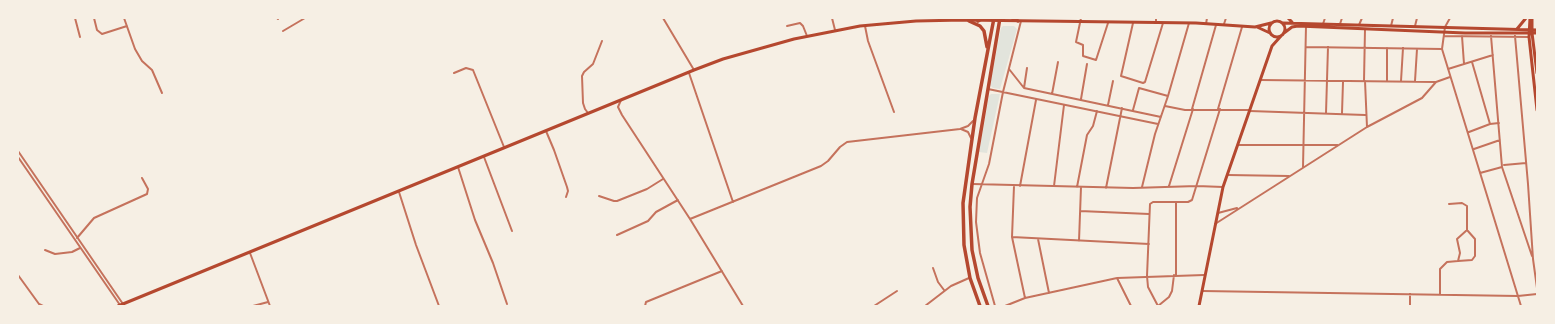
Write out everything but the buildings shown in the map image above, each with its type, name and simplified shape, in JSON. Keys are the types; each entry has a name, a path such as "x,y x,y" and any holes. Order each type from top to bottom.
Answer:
{"highway":[{"path":"978,21 983,18"},
{"path":"1012,18 1019,21"},
{"path":"980,306 970,278 964,245 963,202 972,139 994,20"},
{"path":"988,306 978,278 972,250 970,220 972,184 1000,20"},
{"path":"969,21 980,26 984,30 988,51"}],"main road":[{"path":"121,305 694,70 738,54 807,36 865,25 963,19 969,21 1081,20 1100,23 1196,23 1255,27 1271,23 1279,18"},
{"path":"1284,18 1283,23 1286,28 1284,33"},
{"path":"1288,18 1294,23"},
{"path":"1516,29 1521,26 1526,18"},
{"path":"1531,18 1531,52 1537,110"},
{"path":"1275,21 1283,23 1340,25 1516,29 1537,33"},
{"path":"1199,306 1223,187 1272,46 1269,28 1271,23"},
{"path":"1272,46 1284,33 1295,26 1444,34 1530,32 1537,30"},
{"path":"1255,27 1276,37 1281,36"},
{"path":"1530,32 1536,54 1537,73"}],"street":[{"path":"75,18 80,37"},
{"path":"94,18 98,30 102,34 127,26"},
{"path":"124,18 135,49 141,60 152,70 162,93"},
{"path":"284,31 305,18"},
{"path":"663,18 694,70"},
{"path":"832,18 835,30"},
{"path":"1100,18 1100,23"},
{"path":"1118,23 1119,18"},
{"path":"1137,23 1138,18"},
{"path":"1156,18 1156,23"},
{"path":"1175,18 1175,23"},
{"path":"1196,23 1197,18"},
{"path":"1206,24 1207,18"},
{"path":"1224,26 1226,18"},
{"path":"1323,24 1325,18"},
{"path":"1340,25 1342,18"},
{"path":"1359,25 1362,18"},
{"path":"1391,26 1393,18"},
{"path":"1415,26 1417,18"},
{"path":"1450,18 1445,27 1442,49 1469,132 1480,173 1521,306"},
{"path":"1081,20 1076,42 1083,45 1083,56 1097,60 1108,23"},
{"path":"995,306 983,267 977,234 976,204 981,184 989,164 1019,21"},
{"path":"787,26 800,23 803,26 807,36"},
{"path":"1133,23 1121,76 1143,83 1145,82 1163,23"},
{"path":"1142,188 1158,124 1165,106 1189,23"},
{"path":"865,25 874,59 894,112"},
{"path":"1169,187 1193,109 1216,25"},
{"path":"1176,202 1175,275 1171,294 1168,299 1158,306 1148,287 1147,276 1150,204 1152,202 1191,201 1197,186 1242,26"},
{"path":"1303,168 1306,26"},
{"path":"1365,29 1366,127"},
{"path":"1444,34 1462,36 1515,36 1530,32"},
{"path":"1462,36 1464,64"},
{"path":"1491,36 1503,166 1533,259"},
{"path":"1515,36 1533,259 1537,288"},
{"path":"588,113 583,103 582,76 593,64 602,41"},
{"path":"1306,47 1442,49"},
{"path":"1326,113 1328,47"},
{"path":"1387,48 1387,81"},
{"path":"1401,81 1403,48"},
{"path":"1415,81 1418,48"},
{"path":"1531,52 1536,54"},
{"path":"1448,70 1492,55"},
{"path":"1052,94 1058,62"},
{"path":"1472,62 1490,124"},
{"path":"1081,100 1088,64"},
{"path":"454,73 466,68 473,70 504,148"},
{"path":"1024,88 1027,68"},
{"path":"1009,69 1024,88 1134,110 1161,117"},
{"path":"689,72 733,202"},
{"path":"1261,80 1436,82 1450,77"},
{"path":"1108,105 1113,81"},
{"path":"1342,113 1343,82"},
{"path":"1215,224 1366,127 1422,98 1436,82"},
{"path":"1134,110 1139,88 1168,96"},
{"path":"988,89 1158,124"},
{"path":"621,100 618,107 622,115 678,200 743,306"},
{"path":"1020,186 1036,100"},
{"path":"1054,186 1064,105"},
{"path":"1165,106 1179,109 1219,109 1365,115"},
{"path":"1106,188 1122,108"},
{"path":"1077,187 1087,135 1093,126 1097,111"},
{"path":"690,219 821,166 847,142 960,129 968,126 976,118"},
{"path":"1469,132 1490,124 1499,123"},
{"path":"960,129 968,132 972,139"},
{"path":"546,131 567,187 566,197"},
{"path":"1474,149 1500,140"},
{"path":"1238,144 1337,145"},
{"path":"18,151 82,247"},
{"path":"18,157 121,305"},
{"path":"484,157 512,231"},
{"path":"1480,173 1503,166 1526,163"},
{"path":"458,167 475,220 493,263 507,304"},
{"path":"1228,175 1289,176"},
{"path":"77,238 94,218 147,194 148,189 142,178"},
{"path":"599,196 617,201 663,179"},
{"path":"972,184 1106,188 1197,186 1223,187"},
{"path":"1014,186 1012,237 1025,298"},
{"path":"1079,241 1081,187"},
{"path":"399,192 411,231 439,306"},
{"path":"617,235 648,221 656,212 678,200"},
{"path":"1440,295 1440,269 1447,262 1472,260 1475,256 1475,239 1467,230 1467,206 1462,203 1449,204"},
{"path":"1217,213 1240,207"},
{"path":"1080,211 1150,214"},
{"path":"1458,261 1460,253 1457,239 1467,230"},
{"path":"1012,237 1149,244"},
{"path":"1038,239 1049,293"},
{"path":"45,250 55,254 72,252 82,247"},
{"path":"250,253 270,306"},
{"path":"933,268 939,284 944,290"},
{"path":"645,306 644,304 646,302 722,272"},
{"path":"18,275 38,304 43,306"},
{"path":"1005,306 1025,298 1116,278 1175,275 1204,276"},
{"path":"925,306 944,290 954,284 970,278"},
{"path":"1116,278 1131,306"},
{"path":"874,306 897,291"},
{"path":"1202,291 1518,296 1537,294"},
{"path":"1410,294 1410,306"},
{"path":"253,306 268,302"}],"shaded area":[{"path":"1003,26 1014,26 1017,29 1000,89 993,88 990,85 1001,28"},
{"path":"991,94 1000,94 987,153 979,152 989,96"}]}
